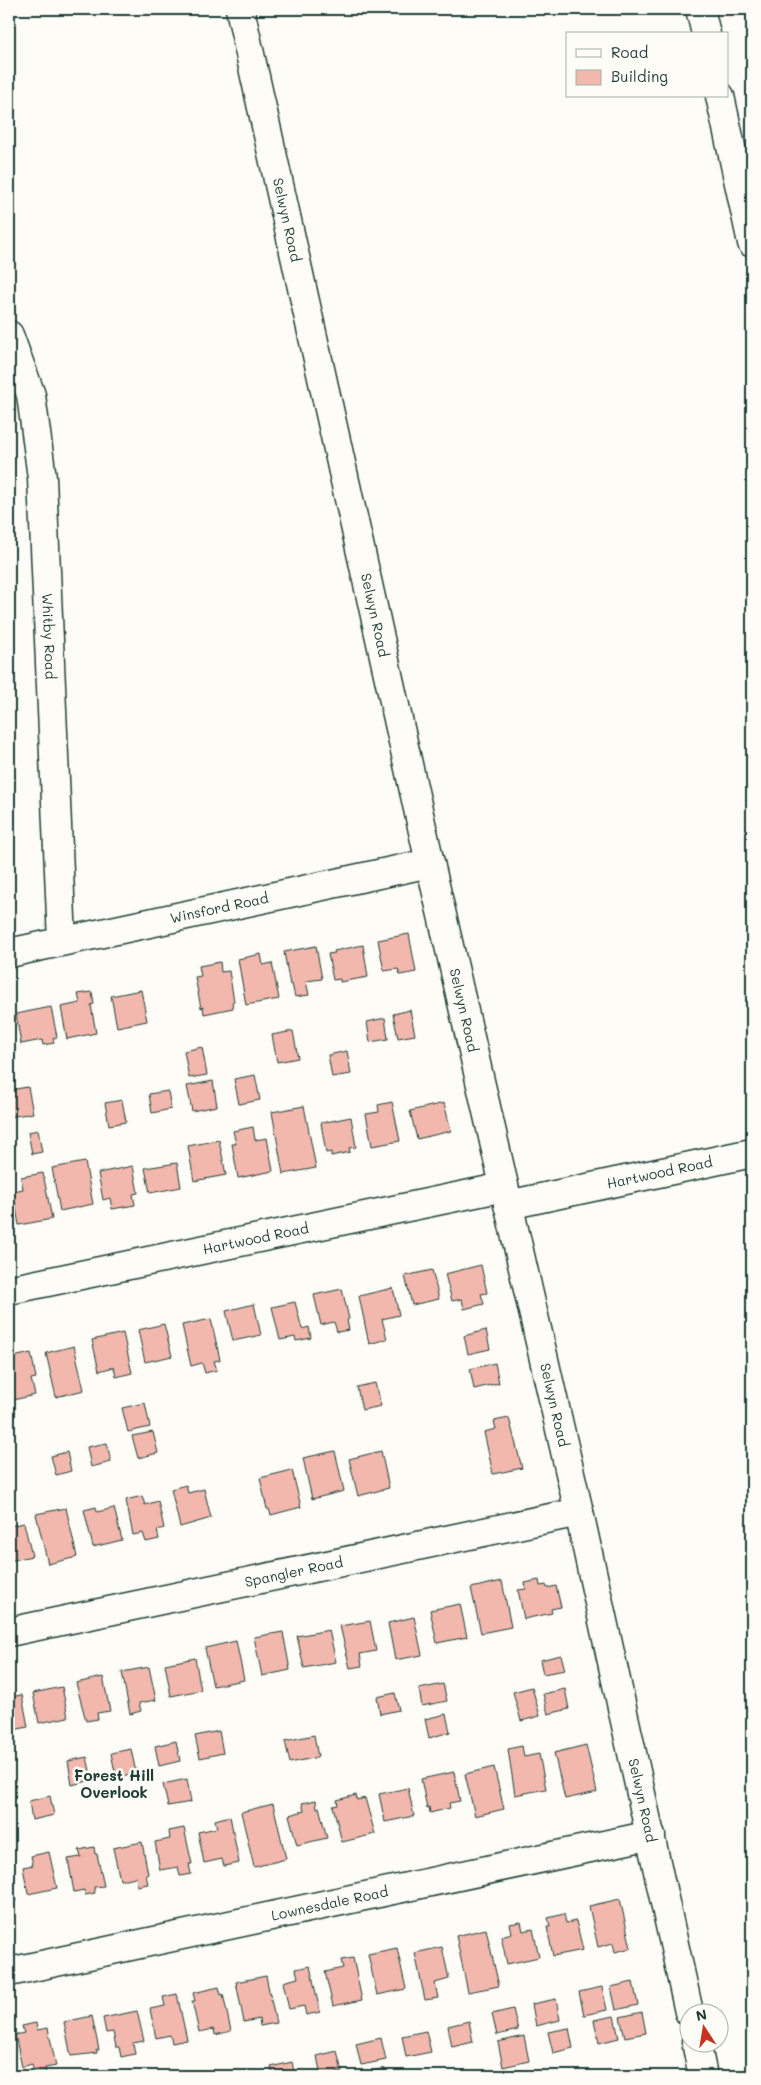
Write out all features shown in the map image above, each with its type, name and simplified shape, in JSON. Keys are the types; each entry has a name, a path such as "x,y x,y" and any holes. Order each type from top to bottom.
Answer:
{"street":[{"name":"Selwyn Road","path":"240,9 430,863 580,1512 688,2002"},
{"path":"700,9 706,32"},
{"path":"720,98 752,243"},
{"name":"Whitby Road","path":"9,335 31,395 42,478 62,942"},
{"name":"Winsford Road","path":"9,953 430,863"},
{"name":"Hartwood Road","path":"9,1290 506,1196 752,1153"},
{"name":"Spangler Road","path":"9,1632 580,1512"},
{"name":"Lownesdale Road","path":"9,1972 651,1836"},
{"path":"698,2052 703,2076"}],"building":[{"path":"409,934 416,972 400,975 398,969 384,971 378,940"},
{"path":"363,945 368,977 340,982 340,979 333,980 328,954"},
{"path":"316,946 322,979 306,981 309,995 295,997 292,984 290,985 284,952"},
{"path":"261,954 263,965 272,963 279,999 246,1005 238,959"},
{"path":"220,962 221,972 229,971 234,1001 232,1002 233,1008 204,1014 195,977 201,976 199,966"},
{"path":"141,990 147,1021 117,1027 111,996"},
{"path":"92,992 94,1004 91,1005 96,1033 67,1039 61,1007 80,1003 78,994"},
{"path":"51,1007 57,1037 53,1038 54,1043 43,1045 42,1040 21,1044 16,1014"},
{"path":"410,1010 415,1035 398,1038 393,1014"},
{"path":"385,1018 388,1039 370,1042 367,1022"},
{"path":"293,1031 298,1058 277,1062 272,1035"},
{"path":"202,1047 207,1075 189,1078 184,1051"},
{"path":"347,1051 351,1074 332,1077 328,1055"},
{"path":"255,1075 260,1100 239,1104 234,1079"},
{"path":"213,1081 217,1106 192,1111 187,1086"},
{"path":"28,1087 33,1113 9,1117 9,1090"},
{"path":"168,1091 171,1109 152,1113 149,1094"},
{"path":"122,1100 126,1122 109,1125 105,1103"},
{"path":"392,1102 400,1141 372,1146 366,1114 379,1112 378,1105"},
{"path":"444,1103 451,1131 417,1139 410,1111"},
{"path":"304,1106 316,1168 283,1174 272,1112"},
{"path":"351,1117 356,1147 349,1148 350,1152 331,1156 331,1152 326,1153 321,1123"},
{"path":"253,1127 255,1140 267,1138 273,1171 238,1178 232,1144 236,1144 233,1131"},
{"path":"38,1130 42,1152 32,1154 28,1132"},
{"path":"219,1140 226,1175 194,1181 188,1146"},
{"path":"85,1162 93,1204 60,1211 52,1168"},
{"path":"177,1163 181,1187 150,1193 145,1168"},
{"path":"133,1166 138,1193 133,1194 135,1205 112,1209 110,1198 103,1200 98,1173"},
{"path":"43,1173 52,1219 19,1225 13,1191 23,1189 21,1177"},
{"path":"481,1265 487,1293 481,1294 484,1304 464,1309 462,1299 452,1301 445,1274"},
{"path":"432,1270 439,1299 412,1305 405,1276"},
{"path":"393,1288 399,1315 382,1319 387,1339 369,1344 359,1296"},
{"path":"342,1289 349,1319 347,1320 349,1330 337,1332 334,1322 321,1325 314,1295"},
{"path":"295,1302 302,1329 309,1327 311,1338 296,1341 295,1337 280,1340 272,1307"},
{"path":"254,1304 261,1335 233,1341 226,1311"},
{"path":"211,1319 220,1360 214,1361 217,1370 205,1373 202,1363 191,1366 182,1325"},
{"path":"164,1324 172,1356 145,1362 138,1330"},
{"path":"486,1330 490,1349 468,1354 464,1336"},
{"path":"123,1333 132,1373 116,1377 114,1367 99,1371 92,1340"},
{"path":"74,1346 84,1390 56,1397 46,1353"},
{"path":"31,1353 36,1378 31,1379 35,1395 13,1400 9,1384 9,1358"},
{"path":"495,1363 499,1383 474,1389 470,1369"},
{"path":"375,1383 381,1406 362,1410 357,1387"},
{"path":"145,1403 150,1427 128,1432 122,1408"},
{"path":"509,1418 522,1468 493,1474 484,1432 496,1429 494,1421"},
{"path":"153,1432 158,1453 138,1458 132,1436"},
{"path":"107,1443 111,1462 91,1467 87,1447"},
{"path":"335,1451 344,1491 312,1499 303,1458"},
{"path":"381,1451 389,1488 358,1496 349,1459"},
{"path":"67,1452 71,1471 56,1475 51,1456"},
{"path":"292,1470 301,1507 271,1515 269,1509 267,1509 260,1478"},
{"path":"186,1485 188,1493 204,1489 211,1518 180,1527 171,1489"},
{"path":"142,1496 145,1505 158,1501 164,1528 157,1530 159,1539 146,1542 143,1533 133,1535 126,1500"},
{"path":"96,1507 97,1512 114,1508 122,1540 93,1547 84,1510"},
{"path":"66,1508 77,1557 48,1564 36,1514"},
{"path":"24,1523 32,1556 9,1561 9,1526"},
{"path":"539,1580 540,1586 546,1585 547,1588 556,1586 561,1607 551,1609 552,1613 524,1619 518,1590 526,1589 525,1583"},
{"path":"502,1581 511,1627 481,1633 471,1588"},
{"path":"460,1604 467,1637 437,1643 430,1610"},
{"path":"414,1617 422,1655 395,1660 388,1623"},
{"path":"370,1621 376,1651 360,1654 362,1666 350,1668 340,1626"},
{"path":"329,1630 336,1662 304,1668 297,1636"},
{"path":"283,1632 290,1670 262,1676 254,1637"},
{"path":"236,1641 244,1680 213,1686 205,1648"},
{"path":"561,1655 565,1670 543,1674 540,1660"},
{"path":"195,1658 201,1690 171,1696 165,1664"},
{"path":"149,1667 156,1700 139,1703 141,1711 130,1714 122,1672"},
{"path":"103,1677 110,1711 97,1713 98,1719 86,1721 76,1683"},
{"path":"443,1684 447,1701 422,1706 419,1689"},
{"path":"62,1687 68,1717 39,1723 33,1693"},
{"path":"532,1687 540,1716 521,1721 513,1692"},
{"path":"565,1689 569,1709 548,1714 543,1694"},
{"path":"395,1693 399,1710 380,1714 377,1697"},
{"path":"22,1695 28,1727 9,1731 9,1697"},
{"path":"446,1714 450,1732 429,1738 425,1719"},
{"path":"219,1731 223,1753 200,1758 195,1736"},
{"path":"314,1735 318,1757 290,1763 285,1741"},
{"path":"176,1741 180,1761 159,1766 155,1746"},
{"path":"586,1745 597,1792 565,1799 554,1753"},
{"path":"522,1746 524,1757 539,1754 546,1789 515,1795 508,1749"},
{"path":"131,1749 136,1773 116,1777 111,1753"},
{"path":"87,1757 92,1780 72,1785 68,1761"},
{"path":"494,1767 504,1809 475,1816 465,1774"},
{"path":"454,1772 460,1801 449,1803 450,1808 430,1813 429,1807 427,1808 421,1779"},
{"path":"187,1779 191,1802 168,1806 163,1784"},
{"path":"408,1788 414,1816 385,1822 379,1794"},
{"path":"356,1795 357,1800 365,1798 375,1834 342,1842 333,1806 338,1805 337,1800"},
{"path":"50,1796 54,1815 32,1820 29,1801"},
{"path":"316,1800 327,1838 297,1845 289,1815 304,1811 302,1803"},
{"path":"273,1804 286,1859 254,1867 241,1812"},
{"path":"230,1816 239,1863 224,1866 222,1859 204,1863 198,1832 217,1828 215,1820"},
{"path":"184,1828 192,1864 189,1864 191,1874 180,1876 178,1867 160,1870 155,1842 170,1839 169,1831"},
{"path":"142,1842 148,1884 137,1886 136,1877 120,1880 113,1848"},
{"path":"94,1847 104,1886 94,1887 95,1893 85,1895 84,1890 74,1892 68,1859 81,1857 79,1850"},
{"path":"49,1852 57,1888 28,1894 23,1867 33,1865 31,1856"},
{"path":"9,1874 16,1901 11,1902 12,1910 9,1911"},
{"path":"620,1899 631,1948 615,1952 613,1943 598,1947 589,1906"},
{"path":"564,1914 566,1923 576,1921 583,1950 553,1956 547,1927 550,1927 548,1918"},
{"path":"521,1922 523,1931 533,1929 539,1957 507,1964 501,1936 512,1933 510,1924"},
{"path":"486,1929 499,1986 468,1992 456,1936"},
{"path":"442,1947 449,1979 435,1983 438,1998 425,2000 415,1953"},
{"path":"397,1948 406,1989 377,1995 368,1954"},
{"path":"353,1958 362,2000 333,2006 325,1972 343,1968 341,1960"},
{"path":"310,1966 320,2012 306,2015 304,2006 289,2009 283,1982 298,1978 296,1969"},
{"path":"266,1976 276,2023 260,2026 259,2019 244,2022 236,1982"},
{"path":"633,1982 638,2005 616,2010 611,1987"},
{"path":"219,1987 221,1995 223,1994 231,2031 215,2035 214,2029 199,2032 192,2001 195,2001 193,1993"},
{"path":"602,1987 607,2010 584,2015 579,1992"},
{"path":"177,1994 187,2040 172,2043 170,2035 156,2038 150,2009 165,2006 163,1997"},
{"path":"556,1999 560,2020 536,2026 532,2004"},
{"path":"513,2009 518,2030 497,2035 492,2014"},
{"path":"137,2011 144,2041 133,2043 135,2054 121,2057 119,2047 116,2047 113,2032 106,2033 103,2018"},
{"path":"642,2012 646,2033 625,2037 620,2017"},
{"path":"92,2016 99,2050 96,2050 97,2053 71,2056 64,2022"},
{"path":"614,2016 619,2038 599,2043 594,2020"},
{"path":"469,2021 473,2042 452,2047 448,2026"},
{"path":"36,2023 37,2030 48,2028 56,2066 45,2068 46,2075 40,2076 35,2076 32,2064 22,2067 15,2035 24,2033 22,2026"},
{"path":"569,2028 573,2048 553,2053 548,2032"},
{"path":"426,2031 431,2052 406,2057 402,2036"},
{"path":"524,2036 529,2061 503,2067 498,2042"},
{"path":"381,2038 386,2060 361,2065 356,2044"},
{"path":"337,2051 342,2072 321,2076 317,2056"},
{"path":"292,2062 295,2076 273,2076 271,2067"},
{"path":"384,2068 386,2076 363,2076 362,2074"},
{"path":"250,2072 251,2076 229,2076"}],"district":[{"name":"Forest Hill Overlook","path":"114,1784"}]}
